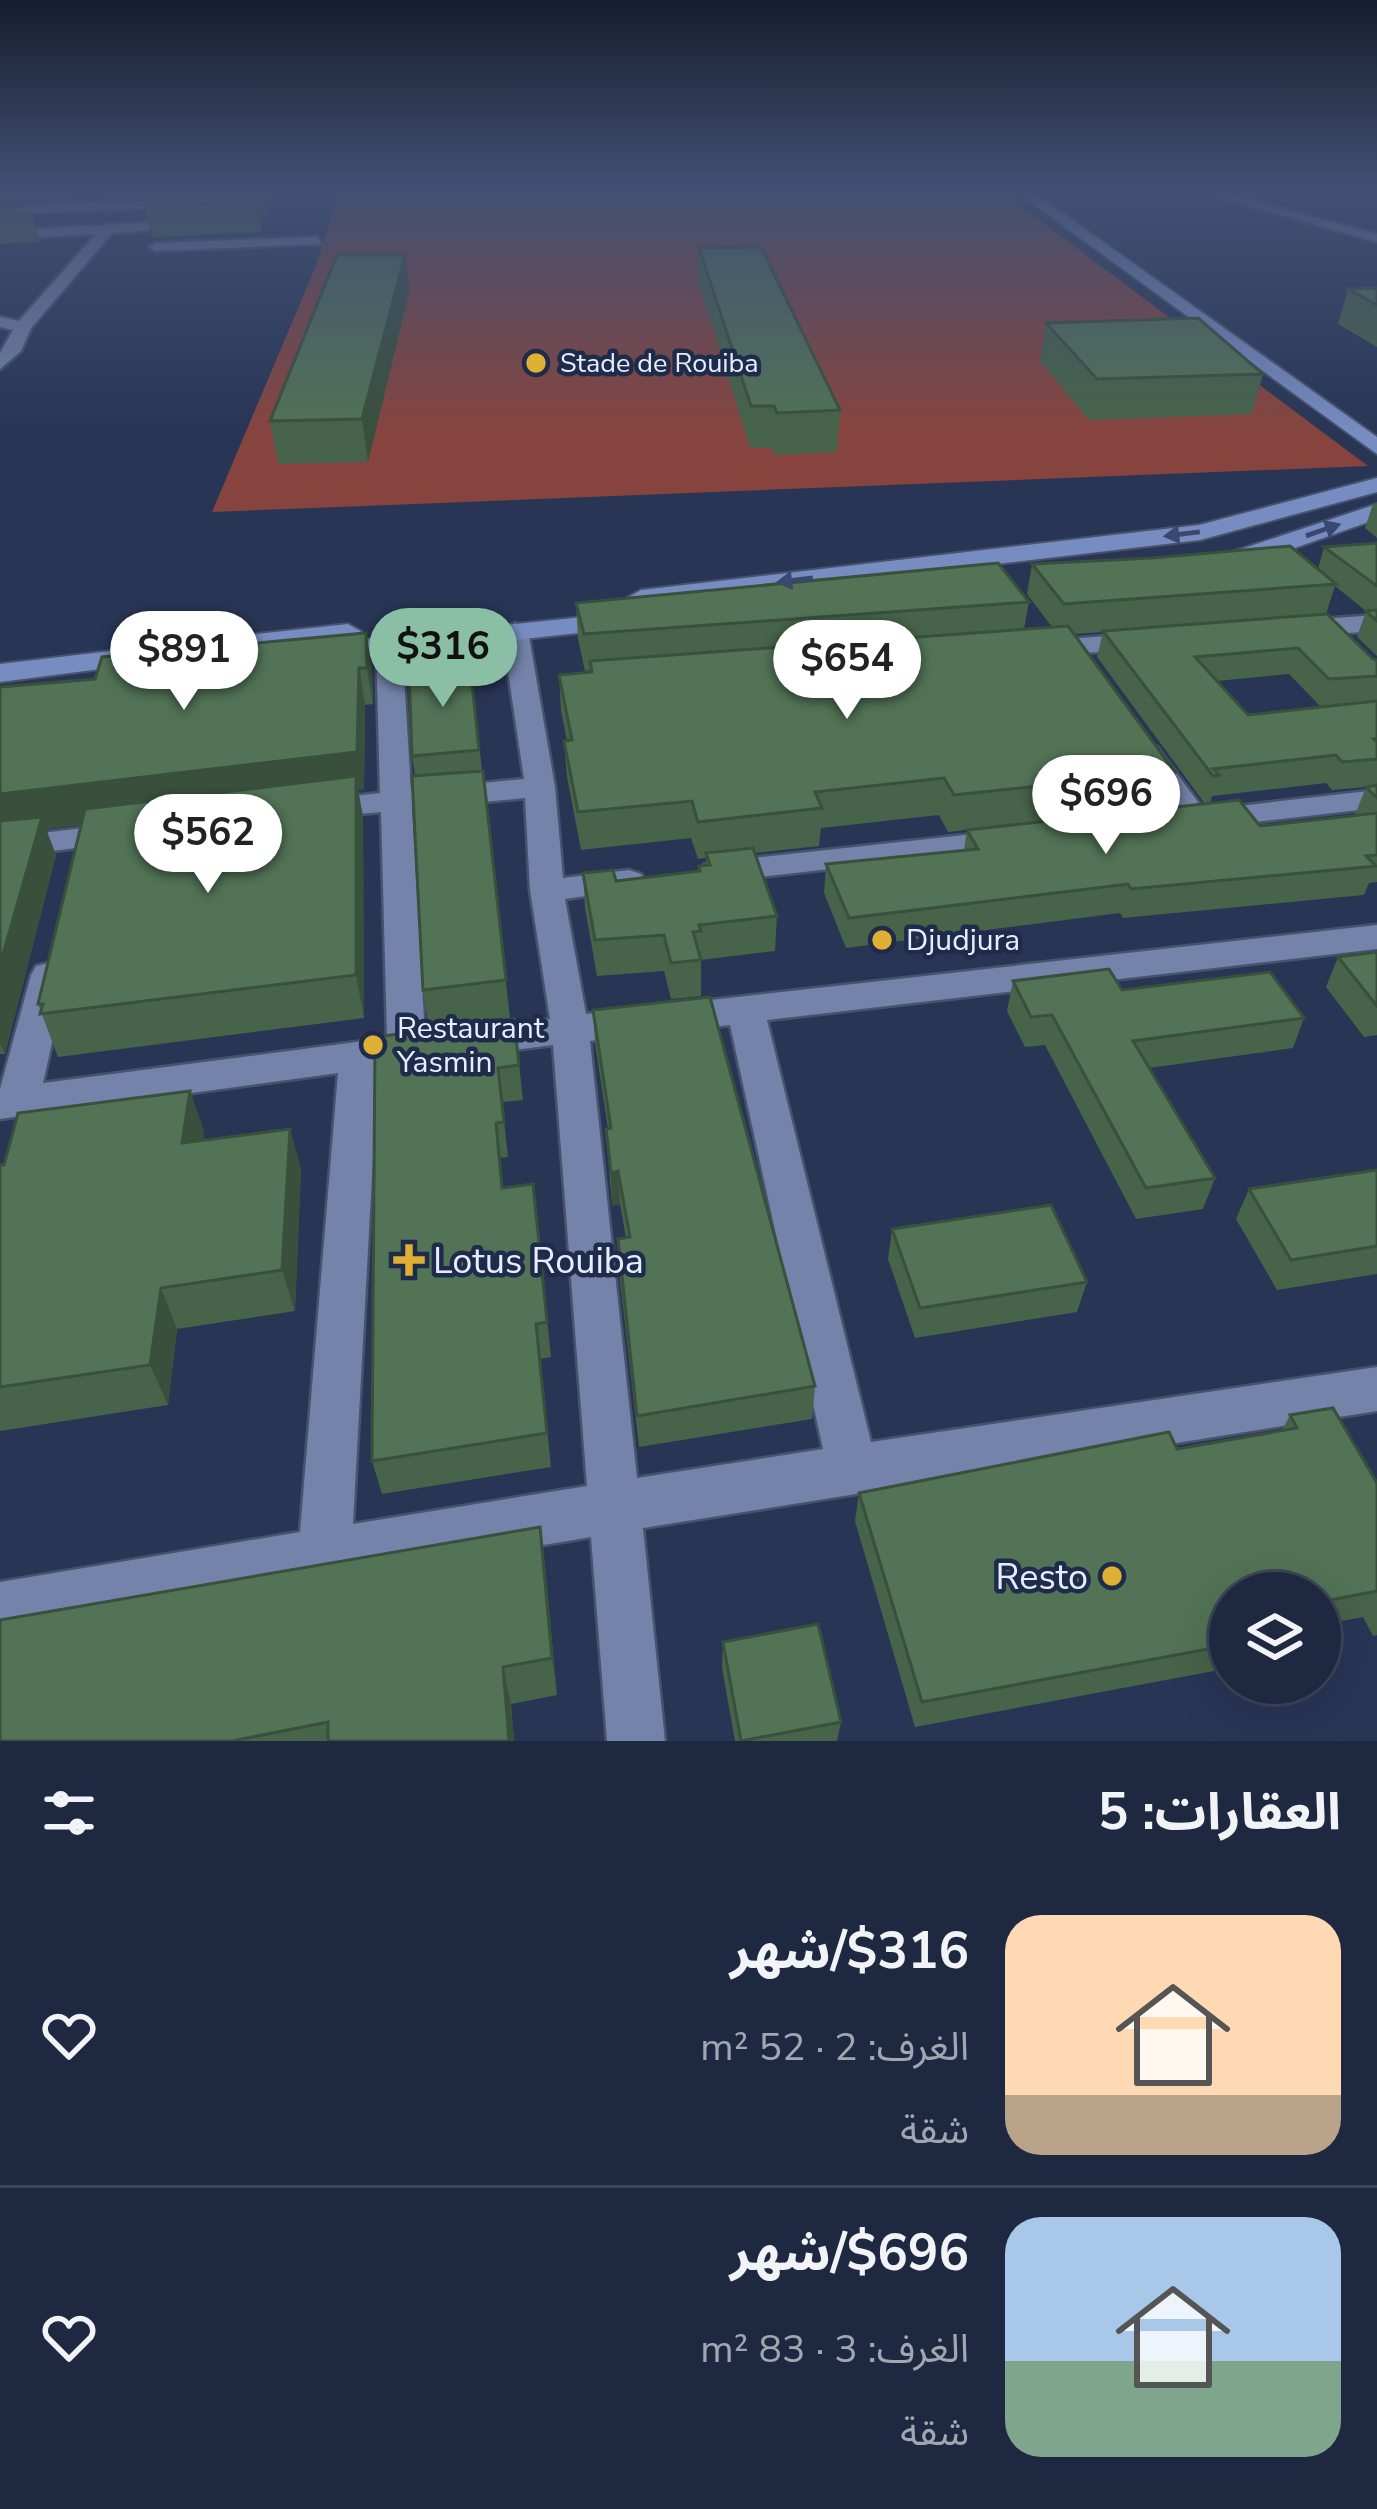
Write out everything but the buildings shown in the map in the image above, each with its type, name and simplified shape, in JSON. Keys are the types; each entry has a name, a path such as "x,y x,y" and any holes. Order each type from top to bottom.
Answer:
{"street":[{"path":"0,364 23,327 70,273"},
{"path":"1138,273 1377,446"},
{"path":"0,322 23,327"},
{"path":"0,694 176,662 1200,532 1377,485"},
{"path":"1213,563 1279,556 1377,512"},
{"path":"0,673 389,644 511,622 933,592"},
{"path":"1324,594 1368,623"},
{"path":"1026,617 1057,652 1163,639"},
{"path":"511,622 538,688 547,890 570,1028 636,1741"},
{"path":"1256,632 1368,623"},
{"path":"1326,627 1354,655"},
{"path":"389,644 407,1050"},
{"path":"1126,724 1195,820"},
{"path":"286,813 540,788"},
{"path":"1149,825 1377,799"},
{"path":"0,848 151,830"},
{"path":"547,890 1033,838"},
{"path":"72,879 81,839"},
{"path":"57,944 10,1103 570,1028 1377,938"},
{"path":"746,1008 852,1467"},
{"path":"325,1554 359,1056"},
{"path":"0,1609 852,1467 1377,1389"}],"shaded area":[{"path":"313,273 1111,273 1368,466 212,512"}],"place":[{"name":"Stade de Rouiba","path":"536,363"},
{"name":"Djudjura","path":"882,940"},
{"name":"Restaurant Yasmin","path":"373,1045"},
{"name":"Lotus Rouiba","path":"409,1260"},
{"name":"Resto","path":"1112,1576"}]}
